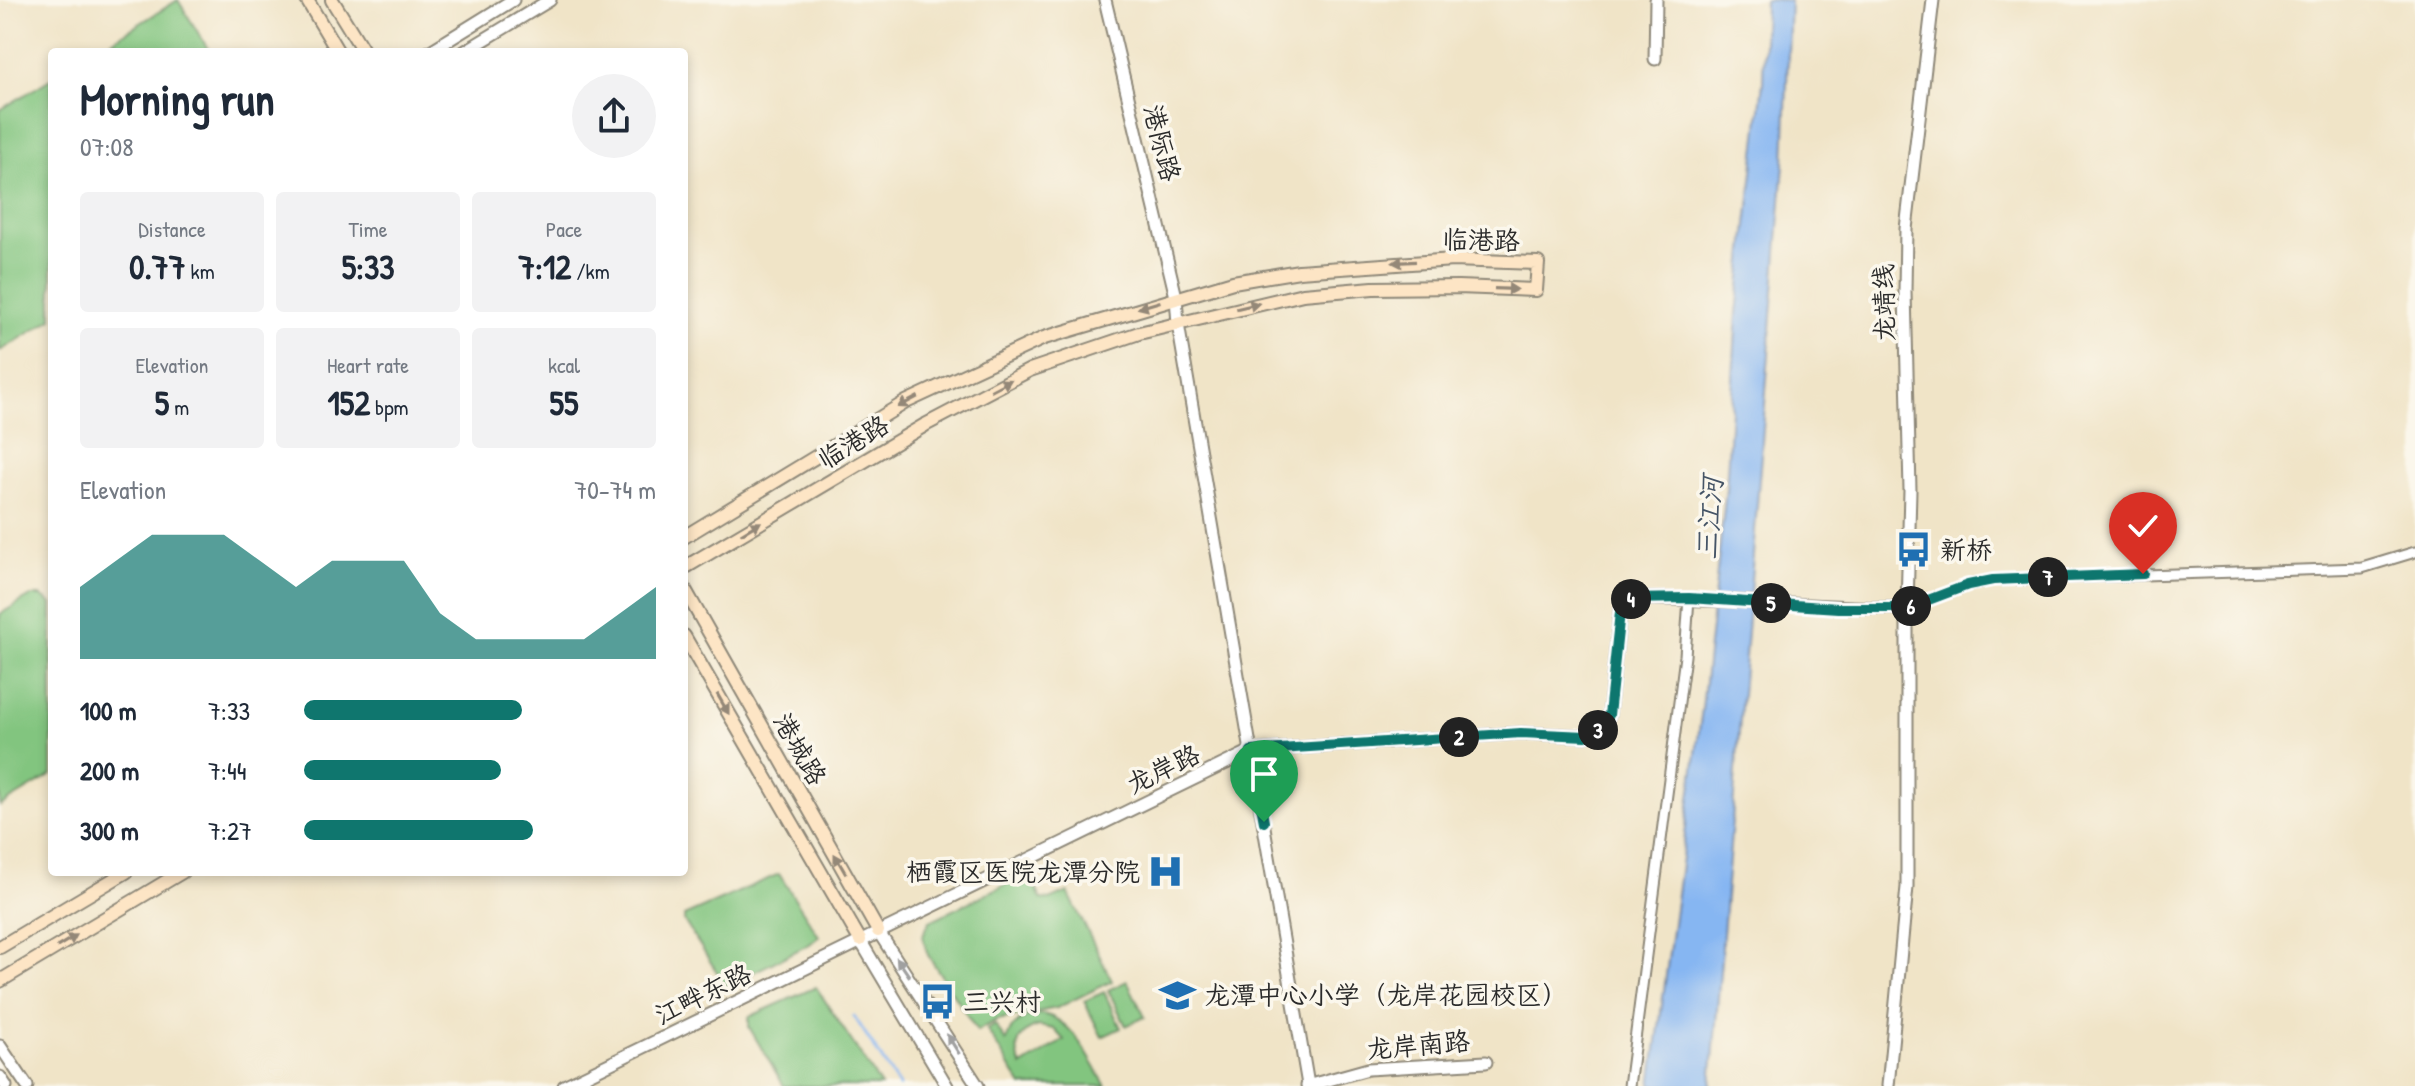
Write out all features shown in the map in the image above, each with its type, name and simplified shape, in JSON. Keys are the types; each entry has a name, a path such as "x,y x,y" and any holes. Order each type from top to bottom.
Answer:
{"main road":[{"path":"307,0 336,48"},
{"path":"332,0 362,48"},
{"name":"临港路","path":"688,535 906,402 1044,338 1233,282 1299,271 1453,260 1538,263 1536,290 1430,287 1303,294 1139,333 1030,370 925,425 688,566"},
{"name":"港城路","path":"688,595 878,931"},
{"name":"港城路","path":"688,643 860,940"},
{"path":"0,947 119,876"},
{"path":"0,981 175,876"}],"street":[{"path":"435,48 513,0"},
{"path":"471,48 550,0"},
{"name":"港际路","path":"1105,0 1176,297 1178,324 1308,1086"},
{"path":"1655,59 1656,0"},
{"name":"龙靖线","path":"1888,1086 1907,887 1910,490 1906,229 1933,0"},
{"path":"1629,1086 1685,656 1689,598 1838,608 1907,608 1968,585 1993,580 2362,568 2415,552"},
{"name":"龙岸路","path":"860,940 1251,751 1521,733 1586,736 1601,729 1609,715 1620,612 1627,599 1689,598"},
{"path":"878,931 978,1086"},
{"path":"860,940 947,1086"},
{"name":"江畔东路","path":"564,1086 860,940"},
{"path":"0,1046 27,1086"},
{"name":"龙岸南路","path":"1308,1086 1368,1069 1486,1062"},
{"path":"0,1077 6,1086"}],"green space":[{"path":"178,0 208,48 100,48"},
{"path":"48,80 48,321 0,351 0,110"},
{"path":"31,596 41,596 48,601 48,777 0,806 0,614"},
{"path":"1029,873 1041,899 1050,900 1068,892 1112,981 1057,1008 997,1020 977,1031 928,955 922,936 930,921"},
{"path":"779,874 819,936 810,944 726,986 684,921 684,916"},
{"path":"1127,981 1145,1017 1126,1026 1108,990"},
{"path":"816,987 881,1086 784,1086 749,1027 749,1017"},
{"path":"1104,992 1121,1028 1102,1037 1084,1001"},
{"path":"1042,1014 1072,1032 1106,1086 1022,1086 987,1030 995,1025 1006,1041 1019,1022","holes":["1039,1026 1054,1029 1064,1040 1022,1066 1018,1052 1022,1036"]}],"water":[{"path":"1765,0 1790,0 1784,164 1711,1086 1651,1086 1702,709 1726,489 1737,313 1763,82"}],"waterway":[{"path":"854,1016 899,1086"}],"place":[{"name":"新桥","path":"1914,550"},
{"name":"栖霞区医院龙潭分院","path":"1166,872"},
{"name":"龙潭中心小学（龙岸花园校区）","path":"1178,995"},
{"name":"三兴村","path":"937,1002"}],"route":[{"path":"1264,822 1251,751 1521,733 1586,736 1601,729 1609,715 1620,612 1627,599 1689,598 1838,608 1907,608 1968,585 1993,580 2143,574"}],"water label":[{"name":"三江河","path":"1709,518"}]}
